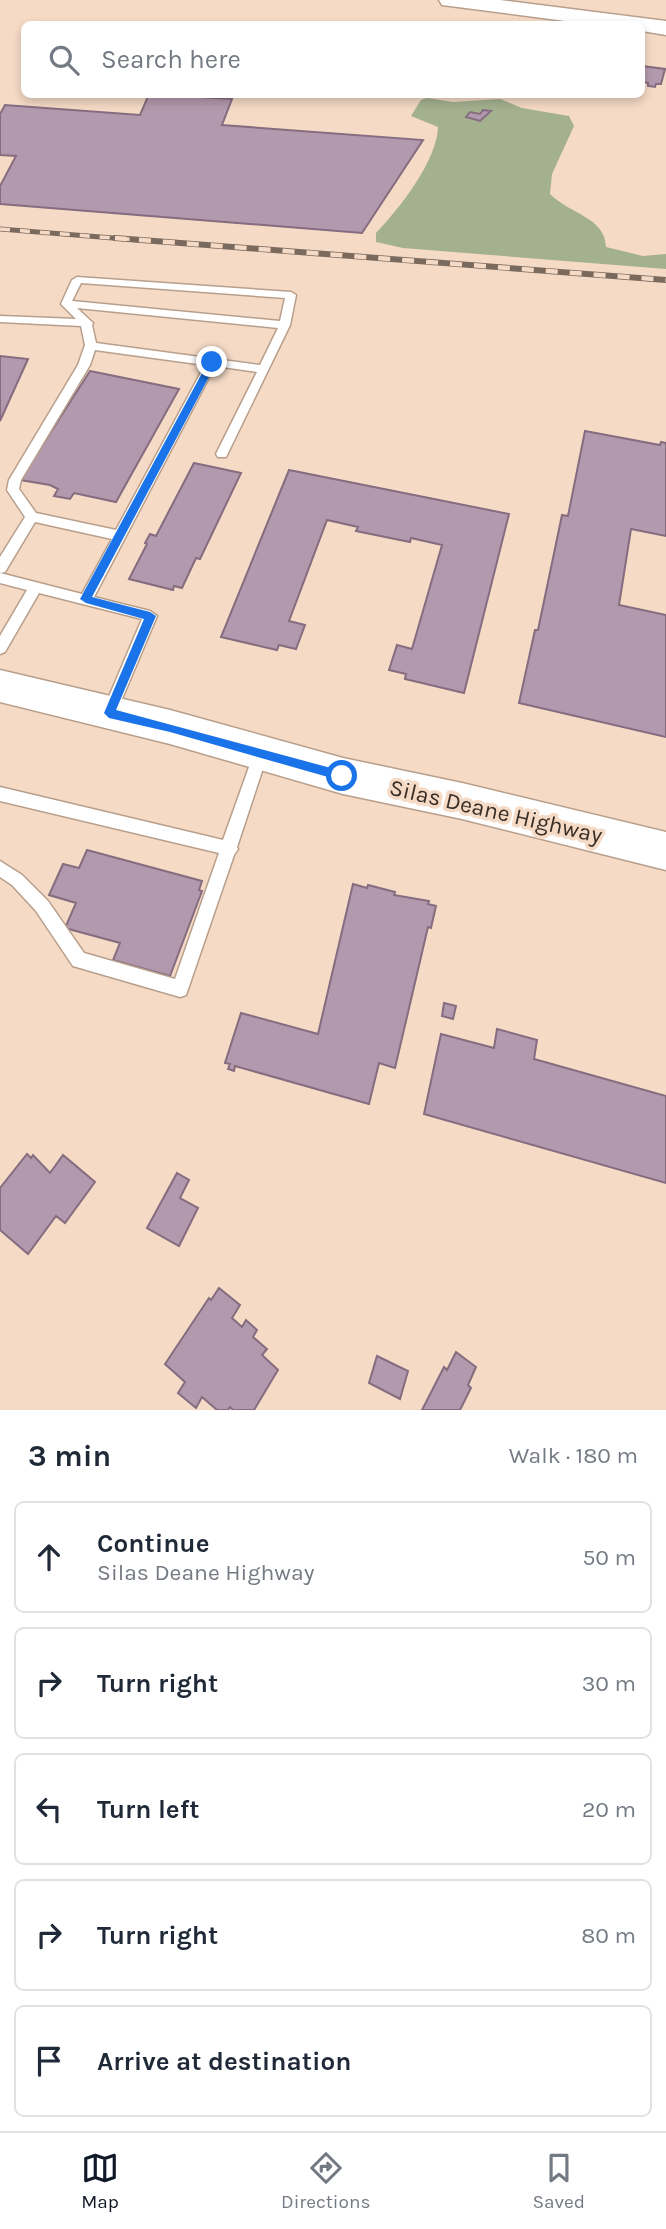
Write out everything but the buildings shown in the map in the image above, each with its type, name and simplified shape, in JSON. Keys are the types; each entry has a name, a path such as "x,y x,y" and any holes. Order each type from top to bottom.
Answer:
{"main road":[{"path":"450,0 612,21"},
{"path":"645,25 666,28"},
{"name":"Silas Deane Highway","path":"0,686 342,776 462,801 666,851"}],"lane":[{"path":"66,304 78,280 291,295 285,325 222,454"},
{"path":"66,304 88,323 92,346 84,365 15,480 13,490 32,517 120,536"},
{"path":"66,304 285,325"},
{"path":"0,319 88,323"},
{"path":"92,346 264,369"},
{"path":"86,599 212,362"},
{"path":"0,568 32,517"},
{"path":"0,578 150,616 109,713"},
{"path":"0,648 36,587"},
{"path":"0,868 17,880 42,906 79,960 180,989 261,753"},
{"path":"0,794 230,849"}],"green space":[{"path":"427,98 453,102 500,99 522,108 569,116 574,126 552,174 550,194 600,229 606,247 643,256 666,254 666,269 403,248 376,242 376,233 415,184 431,155 438,127 411,116 421,100"}],"railway":[{"path":"0,229 138,240"},
{"path":"115,238 666,280"}],"route":[{"path":"212,362 86,599 150,616 109,713 170,727 342,776"}]}
